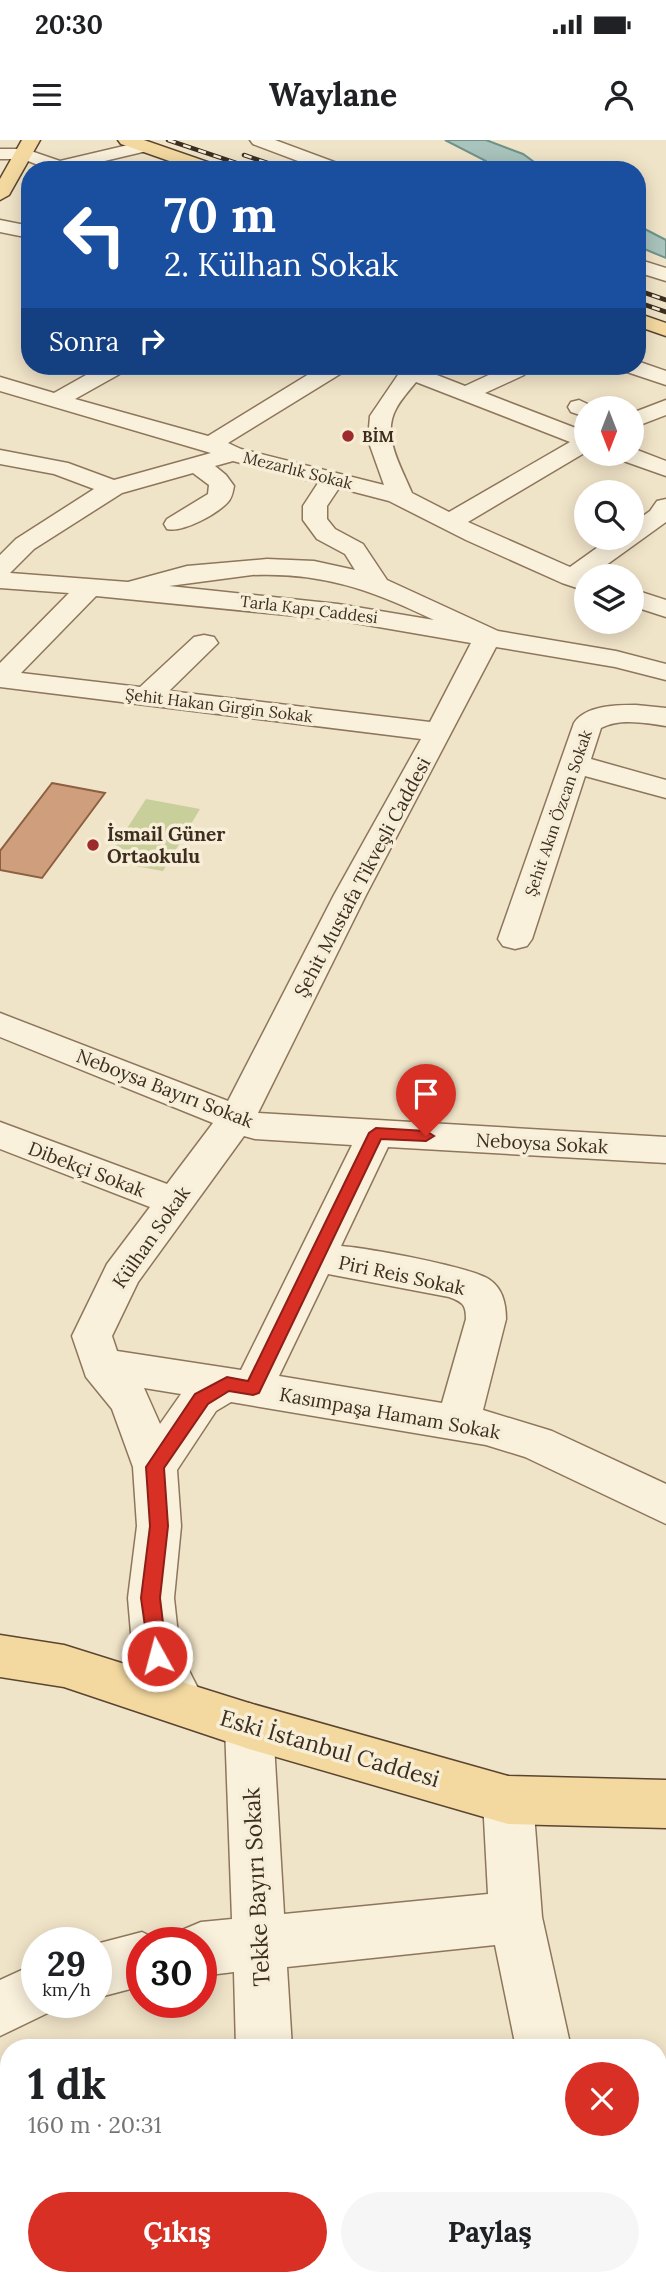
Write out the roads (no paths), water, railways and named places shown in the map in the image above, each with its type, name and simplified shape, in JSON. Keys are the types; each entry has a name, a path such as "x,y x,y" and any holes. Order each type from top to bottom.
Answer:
{"main road":[{"path":"127,140 188,161"},
{"path":"0,194 28,147"},
{"path":"646,322 666,330"},
{"name":"Eski İstanbul Caddesi","path":"0,1656 64,1666 249,1726 509,1800 666,1804"}],"street":[{"path":"259,140 315,161"},
{"path":"90,161 145,146"},
{"path":"0,154 28,147 52,161"},
{"path":"0,226 21,230"},
{"path":"646,268 666,275"},
{"path":"0,378 21,365"},
{"path":"646,371 666,379"},
{"path":"56,401 101,375"},
{"path":"0,569 25,544 113,488 204,454 323,375"},
{"path":"401,498 382,451 379,427 382,411 408,375"},
{"path":"426,375 574,436"},
{"path":"467,394 506,375"},
{"path":"0,384 204,454 222,486 219,498 176,524"},
{"path":"644,416 666,407"},
{"path":"450,522 574,448"},
{"name":"Mezarlık Sokak","path":"204,454 233,454 333,478 401,498 574,578"},
{"path":"0,457 15,457 60,468 113,488"},
{"path":"644,461 666,469"},
{"path":"333,478 315,506 315,520 326,534 354,549 378,586"},
{"path":"644,526 659,516 666,506"},
{"path":"598,564 614,550"},
{"path":"132,590 187,573 270,567 342,574 378,586 488,636"},
{"name":"Tarla Kapı Caddesi","path":"0,580 132,590 338,612 616,659 666,672"},
{"path":"0,679 90,587"},
{"path":"644,601 666,609"},
{"name":"Şehit Mustafa Tikveşli Caddesi","path":"237,1118 350,895 488,636"},
{"path":"146,696 204,643"},
{"name":"Tarla Kapı Caddesi","path":"616,659 666,660"},
{"name":"Şehit Hakan Girgin Sokak","path":"0,679 439,732"},
{"name":"Şehit Akın Özcan Sokak","path":"515,939 588,723 597,717 625,714 666,717"},
{"path":"573,763 666,789"},
{"name":"Neboysa Bayırı Sokak","path":"0,1024 255,1126 376,1133"},
{"name":"Külhan Sokak","path":"101,1365 92,1336 121,1276 237,1118"},
{"path":"155,1467 201,1399 240,1386 315,1258 376,1133"},
{"name":"Neboysa Sokak","path":"376,1133 666,1150"},
{"name":"Dibekçi Sokak","path":"0,1135 175,1202"},
{"name":"Piri Reis Sokak","path":"315,1258 349,1261 456,1283 476,1291 486,1304 486,1319 458,1423"},
{"path":"101,1365 130,1401 155,1467 159,1526 151,1598 157,1656 182,1704"},
{"name":"Kasımpaşa Hamam Sokak","path":"101,1365 458,1423 537,1443 666,1505"},
{"name":"Tekke Bayırı Sokak","path":"249,1726 263,2039"},
{"path":"509,1800 516,1917 542,2039"},
{"path":"217,1948 516,1917"},
{"path":"0,2010 21,1999"}],"water":[{"path":"445,140 486,140 523,154 533,161 486,161"},
{"path":"646,230 666,240 666,258 646,250"}],"railway":[{"path":"168,140 230,161"},
{"path":"244,155 262,161"},
{"path":"646,293 666,300"},
{"path":"646,305 666,312"}],"place":[{"name":"BİM","path":"348,436"},
{"name":"İsmail Güner Ortaokulu","path":"93,845"}]}
